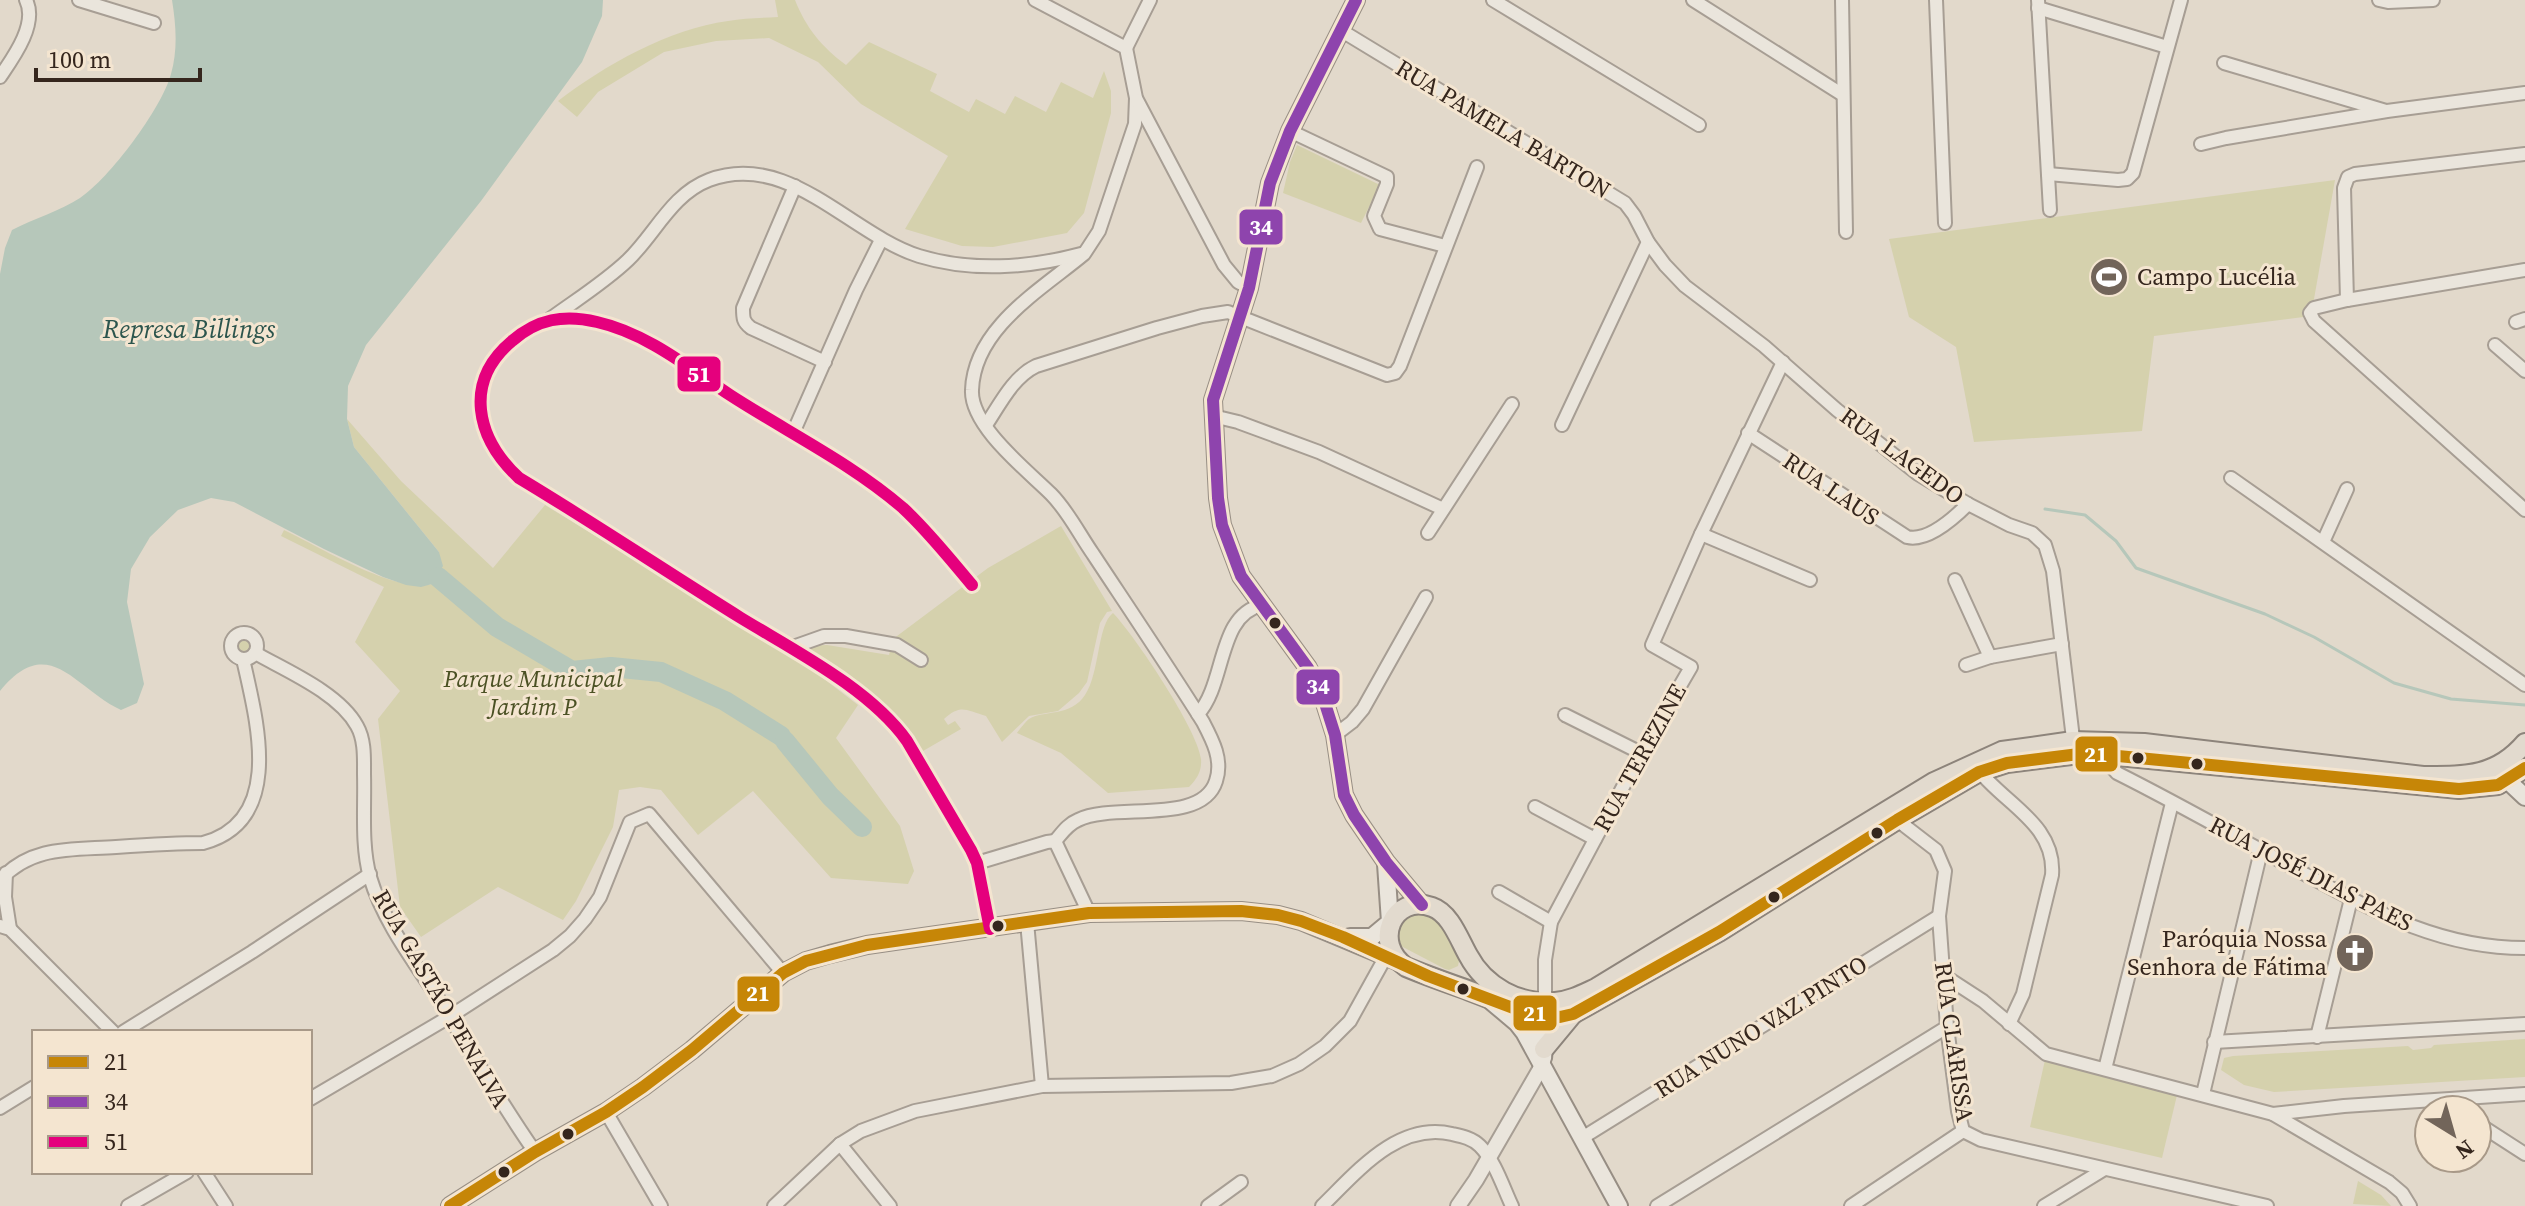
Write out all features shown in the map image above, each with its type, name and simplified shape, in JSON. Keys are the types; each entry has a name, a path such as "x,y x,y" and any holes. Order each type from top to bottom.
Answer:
{"main road":[{"path":"1356,0 1290,131 1270,183 1249,288 1218,380 1213,416 1222,525 1241,576 1308,668 1323,697 1335,735 1344,795 1354,815 1386,862 1422,905"},
{"path":"2107,754 2144,743 2423,776 2454,776 2493,769 2523,746"},
{"path":"2521,782 2509,771 2523,746"},
{"path":"450,1206 606,1112 692,1050 783,973 806,961 867,945 1089,913 1241,911 1278,915 1343,937 1491,1001 1536,1005 1575,997 1596,988 1976,768 2074,748 2107,754 2459,789 2521,782"},
{"path":"1343,937 1372,937 1402,910 1422,905 1433,907 1443,913 1469,958 1495,987 1560,1017 1573,1014 1719,932 1892,815"},
{"path":"1386,862 1390,922 1387,935 1392,960"},
{"path":"1444,982 1461,976 1469,958"},
{"path":"1491,1001 1517,1023 1544,1056 1582,1138 1619,1206"},
{"path":"1536,1005 1544,1056"},
{"path":"1544,1056 1573,1014"}],"street":[{"path":"0,77 20,44 29,20 26,0"},
{"path":"79,0 154,23"},
{"path":"1036,0 1126,48"},
{"path":"977,863 1055,841 1072,824 1089,816 1105,812 1184,807 1205,798 1213,790 1217,778 1215,745 1198,714 1064,510 1012,459 975,409 972,394 975,373 990,340 1015,311 1084,254 1099,231 1135,124 1136,98 1126,48 1150,0"},
{"path":"1493,0 1699,125"},
{"path":"1693,0 1843,95"},
{"path":"1842,0 1846,232"},
{"path":"1936,0 1945,223"},
{"path":"2048,174 2118,180 2127,179 2133,173 2181,0"},
{"path":"2379,0 2433,0"},
{"path":"2050,210 2038,4 2167,47"},
{"name":"RUA PAMELA BARTON","path":"1342,31 1611,193 1625,203 1648,242"},
{"path":"2224,63 2387,111"},
{"path":"2201,144 2387,111 2525,93"},
{"path":"1136,98 1224,265 1238,282 1249,288"},
{"path":"1290,131 1386,175 1387,184 1374,216 1380,229 1445,246"},
{"path":"2347,300 2344,188 2348,177 2525,154"},
{"path":"986,425 1022,374 1036,366 1202,316 1228,312 1387,375 1395,373 1477,167"},
{"path":"990,929 977,863 955,818 901,733 880,711 793,647 743,619 519,478 488,438 483,421 482,389 490,363 514,339 550,319 628,260 670,209 697,185 725,176 739,174 774,178 795,186 881,240 921,256 955,264 1014,265 1084,254"},
{"path":"795,186 743,308 743,317 751,328 825,362"},
{"path":"793,433 881,240"},
{"path":"1562,425 1648,242"},
{"name":"RUA LAGEDO","path":"1648,242 1685,286 1918,474 1968,504 2032,533 2045,545 2053,571 2074,748"},
{"path":"2525,270 2311,309 2314,321 2525,510"},
{"path":"550,319 596,322 625,331 660,349 844,464 904,509 972,585"},
{"path":"2495,345 2525,371"},
{"name":"RUA TEREZINE","path":"1536,1005 1551,922 1641,753 1691,667 1652,645 1783,362"},
{"path":"1428,533 1512,404"},
{"path":"1213,416 1248,425 1319,452 1443,509"},
{"name":"RUA LAUS","path":"1748,433 1900,534 1917,538 1946,522 1968,504"},
{"path":"2231,478 2525,685"},
{"path":"2323,542 2347,489"},
{"path":"1701,534 1810,580"},
{"path":"1955,580 1990,657"},
{"path":"1335,735 1363,709 1426,597"},
{"path":"1198,714 1211,692 1237,620 1262,605"},
{"path":"793,647 824,636 846,636 897,645 921,660"},
{"path":"1966,665 1990,657 2062,644"},
{"name":"RUA GASTÃO PENALVA","path":"3,877 20,862 46,852 203,843 219,837 234,826 251,803 260,766 249,656 323,692 345,711 357,726 362,740 366,849 370,874 391,924 498,1099 535,1152"},
{"path":"1565,715 1641,753"},
{"name":"RUA JOSÉ DIAS PAES","path":"2107,754 2117,773 2351,899 2409,926 2444,938 2525,948"},
{"path":"1976,768 2036,827 2049,850 2053,867 2023,994 2009,1024"},
{"path":"2105,1069 2172,803"},
{"path":"1535,807 1595,839"},
{"path":"312,1098 449,1017 570,936 600,897 630,822 649,814 783,973"},
{"name":"RUA CLARISSA","path":"1892,815 1936,850 1945,871 1939,916 1943,975 1947,1027 1963,1131 1981,1140 2240,1203 2267,1206"},
{"path":"1055,841 1089,913"},
{"path":"2203,1094 2261,851"},
{"path":"126,1030 370,874"},
{"path":"3,877 5,928 111,1030"},
{"path":"1499,892 1551,922"},
{"path":"2317,1037 2351,899"},
{"name":"RUA NUNO VAZ PINTO","path":"1582,1138 1939,916"},
{"path":"1027,922 1042,1086"},
{"path":"774,1206 840,1144 861,1131 902,1115 1042,1086 1231,1083 1272,1076 1299,1064 1325,1046 1350,1021 1392,960"},
{"path":"1943,975 1983,1001 2046,1054 2273,1114 2389,1182 2402,1193 2410,1206"},
{"path":"2214,1042 2525,1024"},
{"path":"1657,1206 1947,1027"},
{"path":"1458,1206 1544,1056"},
{"path":"0,1108 32,1088"},
{"path":"2493,1097 2525,1094"},
{"path":"2273,1114 2413,1102"},
{"path":"606,1112 661,1206"},
{"path":"1322,1206 1384,1148 1423,1132 1442,1131 1471,1140 1488,1157 1512,1206"},
{"path":"1851,1206 1963,1131"},
{"path":"2493,1133 2525,1154"},
{"path":"840,1144 890,1206"},
{"path":"2044,1206 2103,1170"},
{"path":"128,1206 184,1174"},
{"path":"205,1174 226,1206"},
{"path":"1208,1206 1241,1182"}],"green space":[{"path":"775,0 795,0 816,36 846,65 869,42 937,74 930,91 969,112 976,99 1005,114 1015,96 1046,112 1061,82 1093,98 1104,71 1111,91 1111,113 1084,213 1067,233 993,247 962,246 905,229 948,156 861,104 818,62 769,38 716,41 664,52 598,92 577,117 558,101 596,74 661,40 706,25 778,17"},
{"path":"1297,145 1380,185 1361,223 1283,193"},
{"name":"Campo Lucélia","path":"2335,180 2311,316 2154,336 2142,431 1974,442 1956,347 1909,317 1889,239"},
{"name":"Parque Municipal Jardim P","path":"347,419 401,481 493,568 545,505 802,662 858,705 836,738 900,826 914,871 908,884 831,878 753,791 698,835 661,790 640,787 619,790 613,827 576,901 563,920 498,887 421,937 400,907 378,719 400,691 355,642 384,587 281,536 284,530 378,576 417,585 432,584 439,552 354,447"},
{"path":"1061,526 1112,611 1107,612 1100,623 1087,682 1079,693 1058,711 1029,716 1002,742 986,716 959,710 944,719 948,725 955,721 961,729 923,751 908,731 805,654 807,646 827,645 889,655 893,639 988,568"},
{"path":"1113,613 1164,684 1197,745 1201,767 1189,787 1108,793 1061,753 1017,733 1029,719 1072,707 1085,695 1104,628"},
{"path":"240,637 248,637 253,646 251,653 240,655 235,650 235,642"},
{"path":"1404,910 1435,910 1460,956 1458,966 1445,969 1399,945 1394,927"},
{"path":"2525,1039 2525,1077 2274,1092 2244,1085 2221,1070 2224,1058 2233,1056 2408,1046 2413,1050 2434,1045"},
{"path":"2045,1060 2178,1091 2162,1158 2030,1127"},
{"path":"2358,1181 2381,1195 2391,1206 2353,1204"}],"water":[{"name":"Represa Billings","path":"172,0 603,0 602,16 582,62 481,201 366,345 348,386 347,419 354,447 439,552 443,566 432,584 421,587 406,585 383,577 234,502 211,498 178,510 150,537 131,569 127,602 144,684 137,703 121,710 62,670 48,665 33,666 17,674 0,691 0,274 5,248 12,230 73,202 92,189 146,123 166,88 173,65 176,37"}],"waterway":[{"path":"2045,509 2085,515 2116,541 2136,568 2265,614 2314,637 2394,683 2451,699 2525,705"},
{"path":"438,577 497,627 572,671 611,667 661,672 725,701 781,736"},
{"path":"785,741 830,796 862,827"}],"transit line":[{"name":"34","path":"1356,0 1290,131 1270,183 1249,288 1213,400 1218,498 1222,525 1241,576 1308,668 1323,697 1335,735 1344,795 1354,815 1386,862 1422,905"},
{"name":"51","path":"972,585 921,526 883,492 666,352 633,334 597,322 573,318 552,320 531,328 512,341 496,357 486,374 481,392 485,428 504,462 519,478 830,672 873,704 891,722 907,741 971,850 977,863 990,929"},
{"name":"21","path":"450,1206 643,1087 783,973 806,961 867,945 1089,913 1241,911 1301,921 1428,976 1521,1011 1560,1017 1573,1014 1719,932 1979,772 2007,763 2087,753 2459,789 2498,785 2525,768"}],"place":[{"name":"Campo Lucélia","path":"2109,277"},
{"name":"Paróquia Nossa Senhora de Fátima","path":"2355,953"}]}
